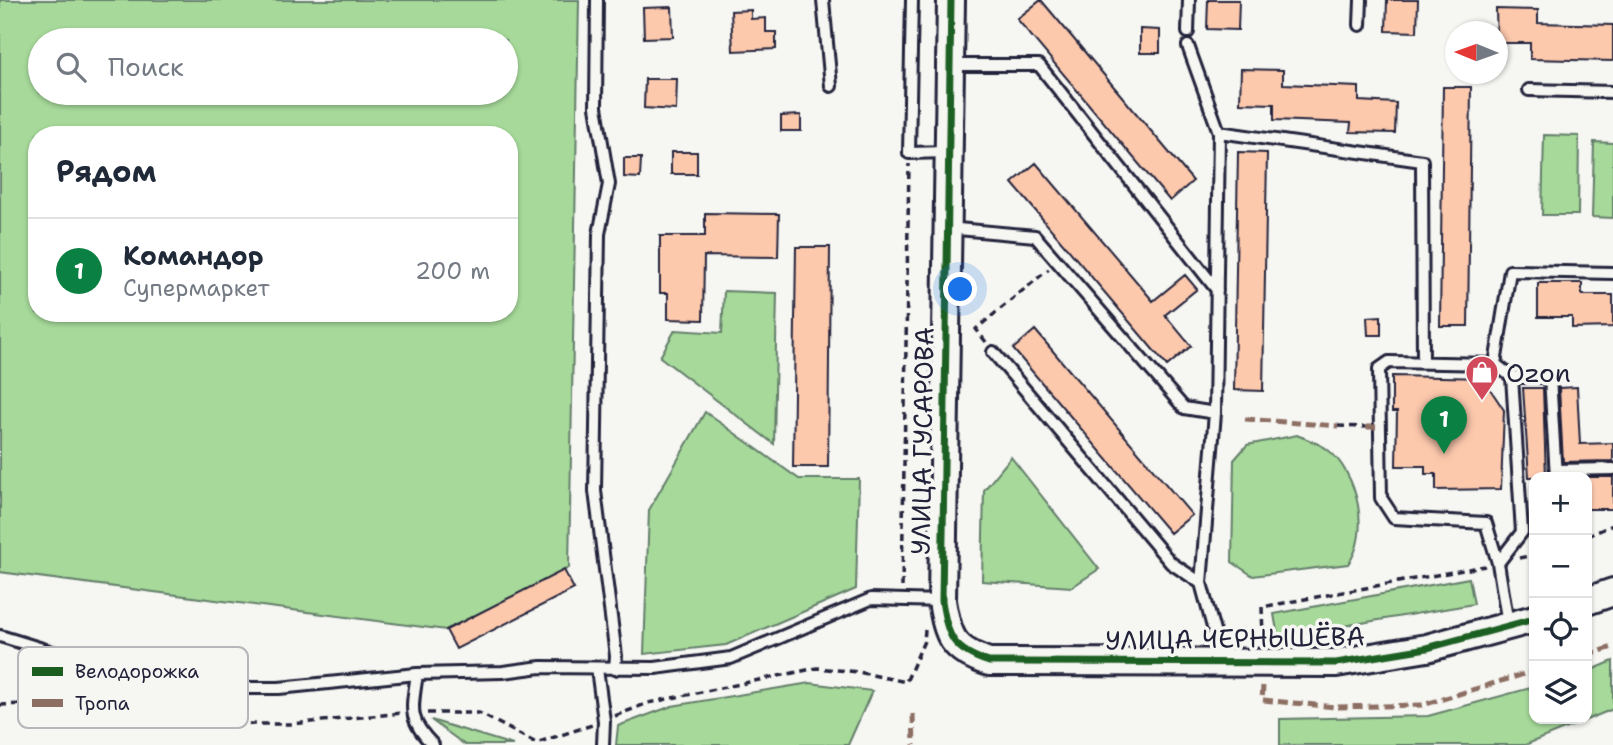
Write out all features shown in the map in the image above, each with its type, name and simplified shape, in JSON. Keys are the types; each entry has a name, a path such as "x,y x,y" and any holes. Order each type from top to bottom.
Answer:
{"street":[{"name":"УЛИЦА ГУСАРОВА","path":"946,629 934,601 951,0"},
{"path":"1592,599 1613,592"},
{"name":"УЛИЦА ЧЕРНЫШЁВА","path":"946,629 957,646 970,656 989,662 1336,663 1427,648 1529,620"}],"lane":[{"path":"597,0 596,107 609,184 599,234 595,491 616,656 615,669"},
{"path":"823,0 831,86"},
{"path":"912,0 909,153 947,152"},
{"path":"1188,32 1189,0"},
{"path":"1360,25 1361,0"},
{"path":"1188,46 1219,132 1215,413 1201,583 1223,663"},
{"path":"950,65 1040,65 1217,290"},
{"path":"1529,90 1613,92"},
{"path":"1219,132 1422,161 1423,362"},
{"path":"946,228 1035,236 1184,408 1215,413"},
{"path":"1495,364 1510,271 1613,273"},
{"path":"993,352 1171,563 1201,583"},
{"path":"1508,627 1498,563 1486,523 1394,518 1381,498 1379,369 1389,362 1495,364 1512,377 1550,377 1556,472"},
{"path":"1498,563 1522,532 1512,377"},
{"path":"1570,472 1613,469"},
{"path":"248,688 279,688 417,674 503,672 541,667 655,668 731,658 871,599 934,601"},
{"path":"0,636 36,647"},
{"path":"597,669 604,721 603,745"},
{"path":"417,674 412,712 415,727 433,745"}],"path":[{"path":"902,600 909,153"},
{"path":"976,329 1058,263"},
{"path":"1338,426 1366,427"},
{"path":"1589,535 1613,525"},
{"path":"1263,638 1262,607 1529,556"},
{"path":"248,723 292,723 412,712 479,713 536,743 604,721 648,703 817,668 858,672 906,682 924,641 934,601"},
{"path":"0,705 18,704"}],"green space":[{"path":"0,0 579,0 569,568 446,630 0,572"},
{"path":"1544,135 1579,136 1578,215 1542,215"},
{"path":"1594,142 1613,143 1613,218 1592,217"},
{"path":"724,291 777,293 774,444 660,357 675,330 722,333"},
{"path":"705,412 799,479 859,479 856,589 726,645 644,654 649,510"},
{"path":"1297,435 1327,449 1347,473 1358,504 1360,520 1355,551 1348,564 1253,576 1232,562 1234,460 1247,445"},
{"path":"1011,457 1099,569 1072,587 982,581 984,490"},
{"path":"1469,578 1474,604 1278,637 1274,614"},
{"path":"1613,661 1613,709 1592,718 1592,670"},
{"path":"810,683 872,691 848,745 616,745 618,726 672,706"},
{"path":"1529,688 1529,724 1576,724 1525,745 1280,745 1280,719 1428,716"},
{"path":"431,720 513,745 465,745"}],"building":[{"path":"1041,0 1193,181 1170,201 1017,19"},
{"path":"1208,0 1239,0 1238,30 1207,29"},
{"path":"1387,0 1418,0 1417,32 1386,31"},
{"path":"672,7 673,37 644,38 643,8"},
{"path":"1496,9 1538,10 1538,23 1613,25 1613,61 1530,59 1530,43 1508,43 1508,21 1496,21"},
{"path":"751,10 751,19 766,18 766,32 776,32 776,49 733,51 731,11"},
{"path":"1140,29 1160,30 1160,53 1140,53"},
{"path":"1241,69 1283,70 1283,84 1359,87 1359,101 1396,103 1395,133 1350,132 1351,123 1274,120 1274,104 1240,103"},
{"path":"645,79 677,79 676,110 644,108"},
{"path":"1443,87 1471,87 1468,326 1440,326"},
{"path":"801,115 801,131 781,131 781,116"},
{"path":"671,152 697,152 697,174 671,174"},
{"path":"1238,152 1267,153 1263,391 1234,390"},
{"path":"624,158 641,158 640,178 624,177"},
{"path":"1036,163 1153,301 1185,275 1197,289 1165,315 1191,346 1167,366 1012,183"},
{"path":"705,213 779,214 778,257 704,256 703,320 668,319 668,293 660,293 660,236 705,236"},
{"path":"796,247 830,247 828,467 793,467"},
{"path":"1538,283 1582,283 1582,295 1613,295 1613,327 1572,328 1572,317 1538,317"},
{"path":"1381,316 1381,335 1368,335 1367,317"},
{"path":"1035,330 1192,515 1170,533 1013,349"},
{"path":"1392,376 1490,378 1490,389 1504,410 1501,489 1436,490 1436,474 1425,474 1425,466 1396,466 1397,412 1392,412"},
{"path":"1577,387 1580,444 1613,443 1613,461 1563,462 1559,388"},
{"path":"1523,388 1543,388 1546,472 1529,472 1529,477"},
{"path":"1592,477 1613,477 1613,509 1592,509"},
{"path":"564,570 574,589 456,649 446,630"}],"marked path":[{"path":"1245,419 1338,426"},
{"path":"1366,427 1379,427"},
{"path":"1592,653 1613,647"},
{"path":"1263,686 1262,700 1336,707 1423,705 1529,673"},
{"path":"913,714 914,745"}],"cycle path":[{"path":"951,0 942,601 950,633 959,647 989,662 1336,663 1427,648 1529,620"}],"place":[{"name":"Ozon","path":"1482,402"},
{"name":"Командор","path":"1444,454"}]}
